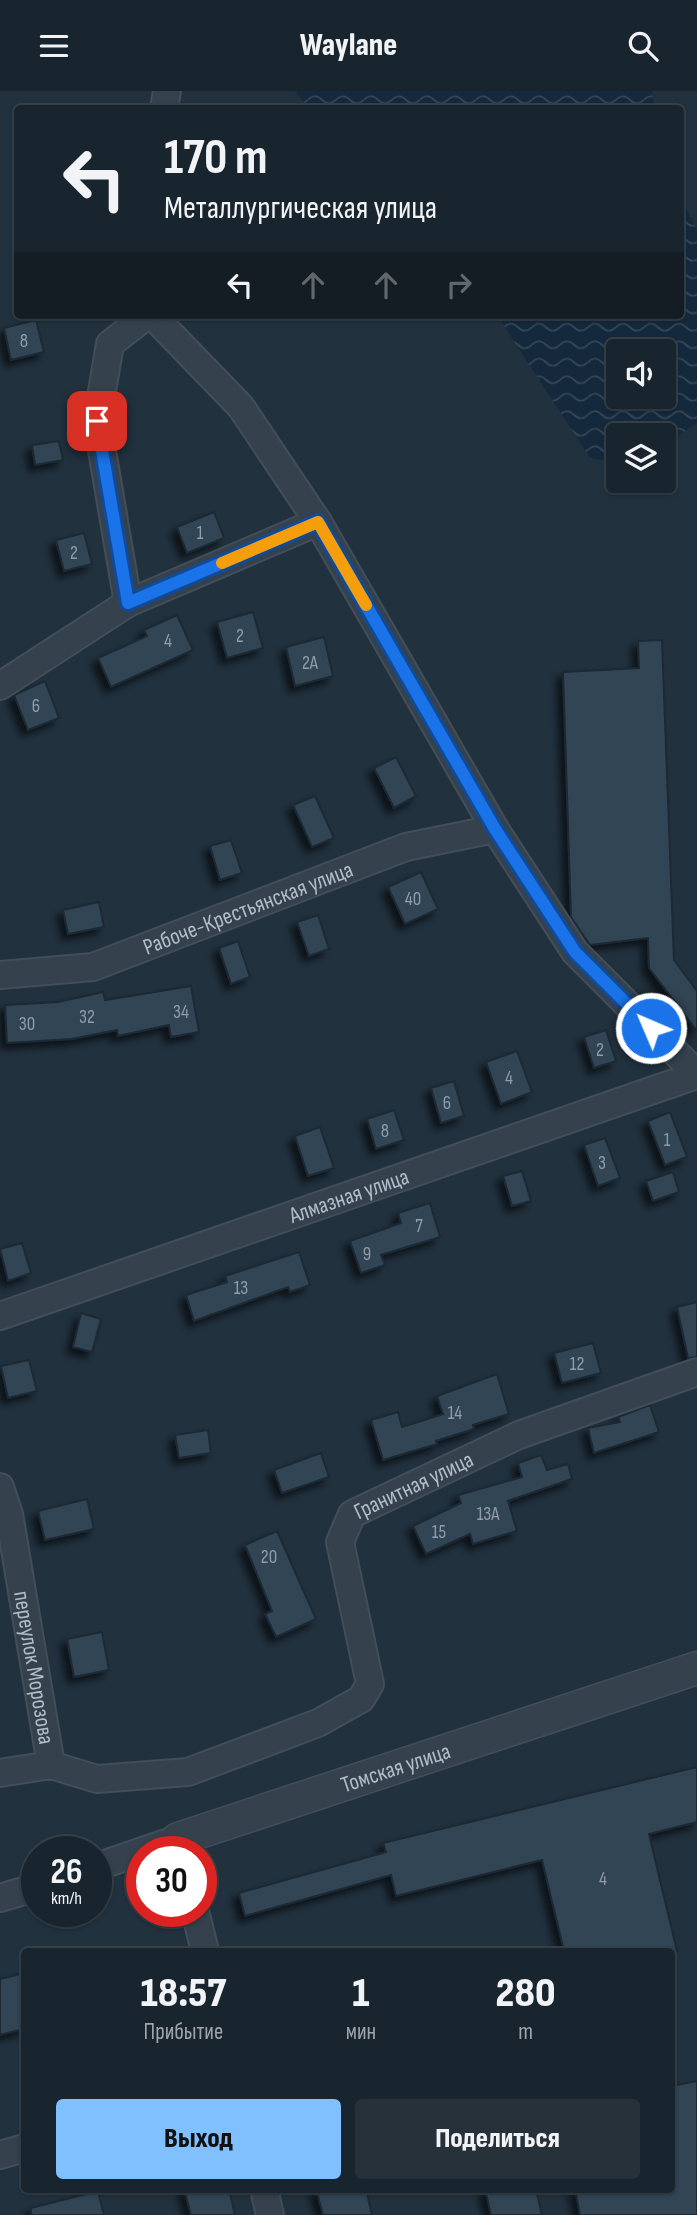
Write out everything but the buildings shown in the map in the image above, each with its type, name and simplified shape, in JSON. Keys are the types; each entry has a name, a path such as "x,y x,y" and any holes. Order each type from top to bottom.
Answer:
{"street":[{"path":"128,603 97,421 110,344 142,319"},
{"path":"156,319 241,407 318,522 495,829 575,952 697,1075"},
{"path":"0,686 128,603 318,522"},
{"name":"Рабоче-Крестьянская улица","path":"0,975 93,967 406,847 495,829"},
{"name":"Алмазная улица","path":"0,1317 697,1075"},
{"name":"Гранитная улица","path":"0,1773 51,1765 97,1779 188,1772 318,1723 361,1699 370,1684 340,1542 352,1514 519,1435 697,1372"},
{"name":"переулок Морозова","path":"0,1487 9,1514 51,1765"},
{"name":"Томская улица","path":"206,1836 697,1668"},
{"path":"0,1898 21,1892"},
{"path":"199,1927 204,1948"},
{"path":"0,2155 21,2149"},
{"path":"265,2193 270,2215"}],"water":[{"path":"295,91 652,91 654,105 306,105"},
{"path":"684,205 697,230 697,423 676,438 676,423 606,423 606,461 590,458 500,319 684,319"}],"slow traffic":[{"path":"222,563 318,522 366,605"}],"route":[{"path":"97,421 128,603 318,522 495,829 575,952 651,1028"}]}
